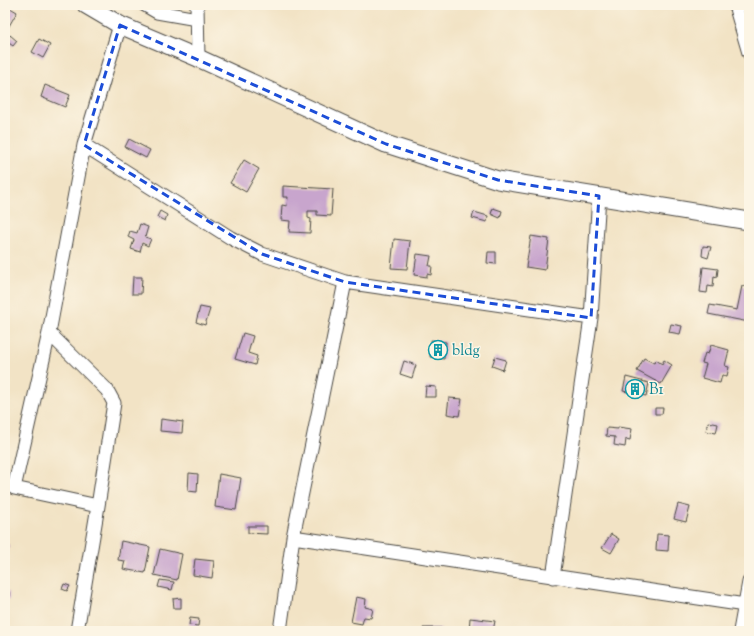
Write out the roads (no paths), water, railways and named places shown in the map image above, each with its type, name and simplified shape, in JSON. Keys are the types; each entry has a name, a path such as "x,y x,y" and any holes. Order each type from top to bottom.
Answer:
{"street":[{"path":"86,5 120,25 198,58 386,144 498,180 749,221"},
{"path":"145,5 158,12 197,19"},
{"path":"197,5 198,58"},
{"path":"736,5 749,54"},
{"path":"98,506 10,487 49,333 84,145 120,25"},
{"path":"84,145 231,238 262,254 345,282 591,318"},
{"path":"553,577 591,318 599,196"},
{"path":"280,631 293,537 345,282"},
{"path":"49,333 107,390 114,403 77,631"},
{"path":"293,537 745,605"},
{"path":"740,631 749,582"}],"place":[{"name":"bldg","path":"438,350"},
{"name":"B1","path":"635,389"}]}
